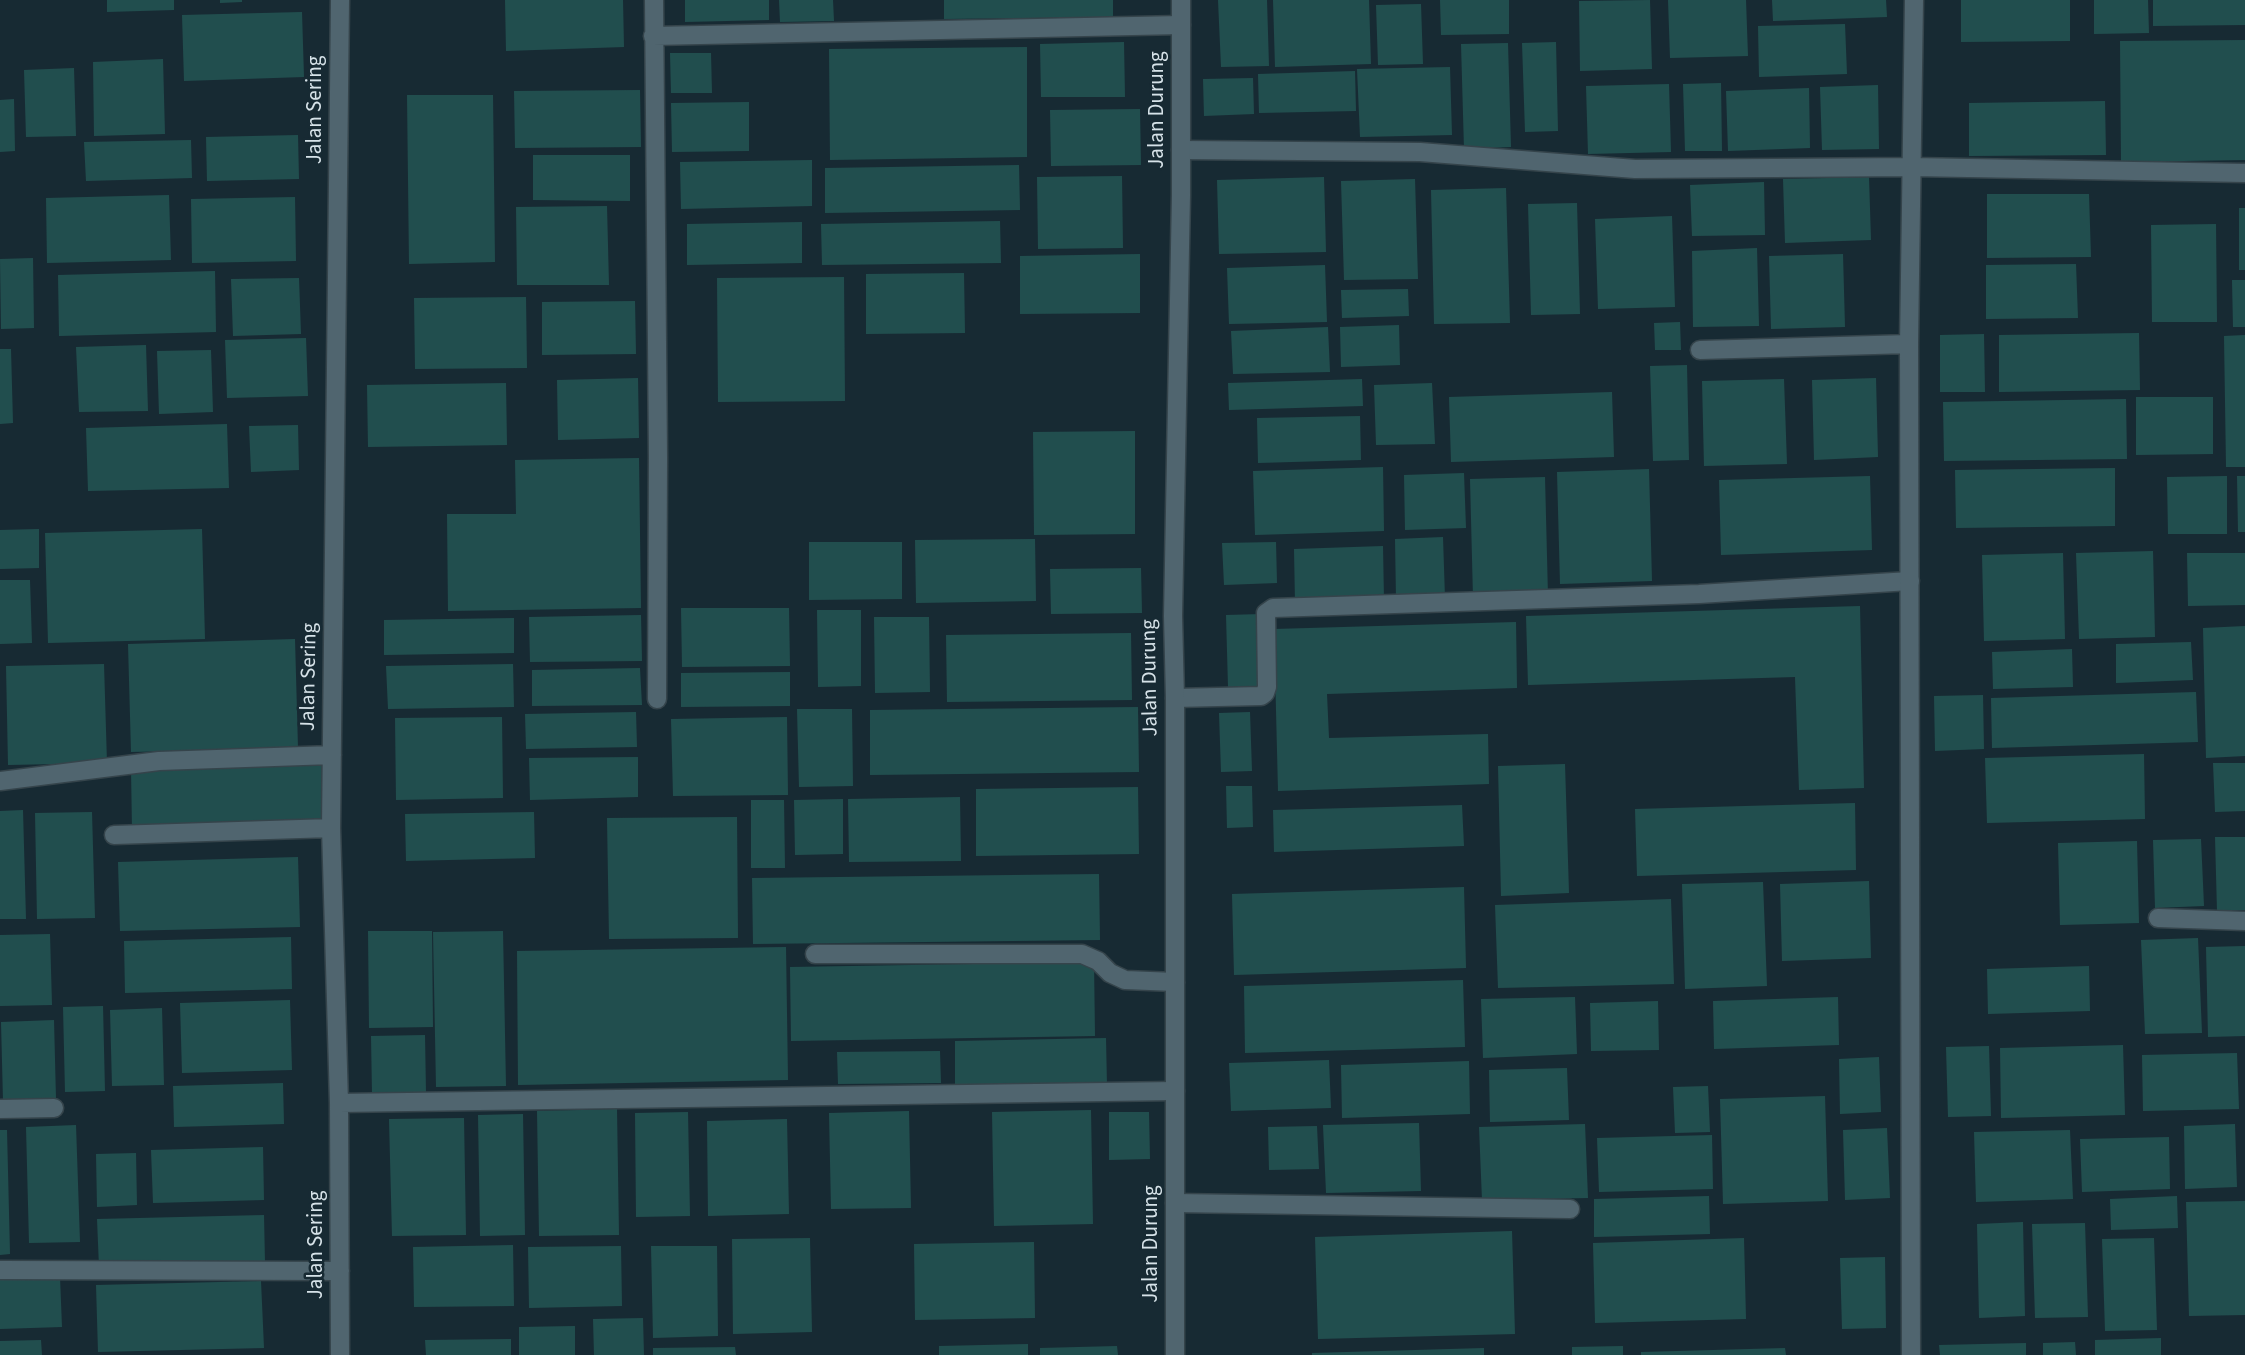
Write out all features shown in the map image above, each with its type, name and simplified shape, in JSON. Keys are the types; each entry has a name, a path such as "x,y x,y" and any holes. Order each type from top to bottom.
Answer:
{"street":[{"name":"Jalan Sering","path":"340,0 331,828 339,1103 340,1355"},
{"path":"654,0 657,699"},
{"name":"Jalan Durung","path":"1175,1355 1173,616 1181,0"},
{"path":"1910,1355 1909,344 1914,0"},
{"path":"653,36 1181,25"},
{"path":"1181,150 1420,152 1635,169 1913,167 2245,173"},
{"path":"1700,350 1909,344"},
{"path":"1175,698 1261,696 1265,693 1266,613 1273,608 1699,594 1910,581"},
{"path":"0,780 159,761 332,755"},
{"path":"114,835 331,828"},
{"path":"2158,918 2245,921"},
{"path":"816,954 1082,954 1098,961 1110,973 1125,980 1175,982"},
{"path":"339,1103 1175,1091"},
{"path":"0,1109 54,1108"},
{"path":"1175,1203 1570,1209"},
{"path":"0,1270 341,1272"}],"building":[{"path":"107,0 174,0 174,10 107,12"},
{"path":"220,0 242,0 242,2 220,3"},
{"path":"505,0 623,0 624,47 506,51"},
{"path":"685,0 769,0 769,20 685,22"},
{"path":"779,0 833,0 834,21 780,22"},
{"path":"944,0 1113,0 1113,17 944,19"},
{"path":"1218,0 1267,0 1269,66 1221,67"},
{"path":"1273,0 1369,0 1371,64 1275,67"},
{"path":"1440,0 1509,0 1509,34 1441,35"},
{"path":"1650,0 1652,69 1580,71 1579,1"},
{"path":"1668,0 1746,0 1748,56 1670,58"},
{"path":"1772,0 1886,0 1887,17 1773,21"},
{"path":"1961,0 2070,0 2070,41 1961,42"},
{"path":"2094,0 2148,0 2149,33 2094,34"},
{"path":"2153,0 2245,0 2245,25 2153,26"},
{"path":"1421,4 1423,64 1378,65 1376,5"},
{"path":"302,12 304,77 184,81 182,15"},
{"path":"1845,24 1847,74 1759,77 1758,26"},
{"path":"2245,40 2245,160 2121,162 2120,41"},
{"path":"1124,42 1125,97 1041,97 1040,44"},
{"path":"1556,42 1558,131 1525,132 1522,43"},
{"path":"1508,43 1511,147 1464,149 1461,44"},
{"path":"1027,47 1027,157 830,160 829,49"},
{"path":"670,53 711,53 712,93 671,93"},
{"path":"163,59 165,134 94,136 93,62"},
{"path":"1450,67 1452,135 1360,137 1357,69"},
{"path":"74,68 76,136 26,137 24,70"},
{"path":"1355,71 1356,111 1259,113 1258,74"},
{"path":"1253,78 1254,114 1204,116 1203,79"},
{"path":"1721,83 1722,151 1685,151 1683,84"},
{"path":"1669,84 1671,152 1588,154 1586,86"},
{"path":"1878,85 1879,149 1822,150 1820,87"},
{"path":"1809,88 1810,148 1728,151 1726,91"},
{"path":"640,90 641,147 515,148 514,91"},
{"path":"407,95 493,95 495,262 409,264"},
{"path":"14,99 15,151 0,152 0,100"},
{"path":"2105,101 2106,155 1969,156 1969,103"},
{"path":"749,102 749,151 672,152 671,103"},
{"path":"1140,109 1141,165 1051,166 1050,110"},
{"path":"298,135 299,179 207,181 206,137"},
{"path":"191,140 192,178 86,181 84,142"},
{"path":"533,155 630,155 630,201 533,200"},
{"path":"812,160 812,206 681,209 680,162"},
{"path":"1019,165 1020,210 825,213 825,168"},
{"path":"1122,176 1123,248 1038,249 1037,177"},
{"path":"1324,177 1326,252 1219,254 1217,180"},
{"path":"1869,177 1871,240 1785,243 1783,179"},
{"path":"1415,179 1418,279 1344,280 1341,181"},
{"path":"1764,182 1765,235 1692,236 1690,185"},
{"path":"1506,188 1510,323 1434,324 1431,190"},
{"path":"1987,194 2089,194 2091,257 1987,258"},
{"path":"169,195 171,260 47,263 46,198"},
{"path":"295,197 296,261 192,263 191,199"},
{"path":"1577,203 1580,314 1531,315 1528,204"},
{"path":"607,206 609,285 517,285 516,207"},
{"path":"2239,208 2245,208 2245,270 2239,270"},
{"path":"1672,216 1675,307 1598,309 1595,219"},
{"path":"1000,221 1001,263 822,265 821,224"},
{"path":"802,222 802,263 687,265 687,224"},
{"path":"2216,224 2217,322 2152,322 2151,225"},
{"path":"1757,248 1759,326 1693,327 1692,251"},
{"path":"1140,254 1140,313 1020,314 1020,256"},
{"path":"1843,254 1845,327 1771,329 1769,256"},
{"path":"33,258 34,328 1,329 0,259"},
{"path":"2076,264 2078,318 1986,319 1986,265"},
{"path":"1325,265 1327,322 1229,324 1227,268"},
{"path":"215,271 216,332 59,336 58,275"},
{"path":"964,273 965,333 866,334 866,274"},
{"path":"844,277 845,401 718,402 717,278"},
{"path":"299,278 301,334 233,336 231,279"},
{"path":"2232,280 2245,280 2245,327 2233,327"},
{"path":"1408,289 1409,316 1342,318 1341,290"},
{"path":"526,297 527,368 415,369 414,298"},
{"path":"635,301 636,354 542,355 542,302"},
{"path":"1680,322 1681,350 1655,350 1654,323"},
{"path":"1399,325 1400,365 1341,367 1340,327"},
{"path":"1328,327 1330,372 1233,374 1231,331"},
{"path":"2139,333 2140,390 1999,392 1999,335"},
{"path":"1984,334 1985,392 1940,392 1940,335"},
{"path":"2245,335 2245,467 2226,467 2224,336"},
{"path":"306,338 308,396 227,398 225,340"},
{"path":"146,345 148,411 79,412 76,347"},
{"path":"0,349 11,349 13,423 0,424"},
{"path":"211,350 213,412 159,414 157,351"},
{"path":"1687,365 1689,460 1653,461 1650,366"},
{"path":"638,378 639,438 558,440 557,380"},
{"path":"1876,378 1878,457 1814,460 1812,380"},
{"path":"1362,379 1363,406 1229,410 1228,383"},
{"path":"1784,379 1787,464 1704,466 1702,381"},
{"path":"506,383 507,445 368,447 367,385"},
{"path":"1432,383 1435,444 1376,445 1374,385"},
{"path":"1612,392 1614,457 1451,462 1449,397"},
{"path":"2136,397 2213,397 2213,454 2136,455"},
{"path":"2126,399 2127,459 1944,461 1943,402"},
{"path":"1360,416 1361,460 1258,463 1257,418"},
{"path":"227,424 229,488 88,491 86,428"},
{"path":"298,425 299,470 251,472 249,426"},
{"path":"1135,431 1135,534 1034,535 1033,432"},
{"path":"639,458 641,608 448,611 447,514 516,514 515,460"},
{"path":"1383,467 1384,531 1255,535 1253,471"},
{"path":"2115,468 2115,526 1956,528 1955,470"},
{"path":"1649,469 1652,581 1560,584 1557,472"},
{"path":"1464,473 1466,528 1405,530 1404,475"},
{"path":"1870,476 1872,550 1721,555 1719,480"},
{"path":"2227,476 2227,534 2168,534 2167,477"},
{"path":"2237,476 2245,476 2245,532 2238,532"},
{"path":"1545,477 1548,596 1473,598 1470,479"},
{"path":"39,529 39,568 0,569 0,530"},
{"path":"202,529 205,639 48,643 45,533"},
{"path":"1443,537 1445,598 1396,599 1395,539"},
{"path":"1035,539 1036,601 916,603 915,540"},
{"path":"809,542 902,542 902,599 809,600"},
{"path":"1276,542 1277,583 1224,585 1222,543"},
{"path":"1383,546 1384,600 1295,603 1294,549"},
{"path":"2153,551 2155,637 2079,639 2076,553"},
{"path":"2063,553 2065,639 1984,641 1982,555"},
{"path":"2187,553 2245,553 2245,605 2188,606"},
{"path":"1141,568 1142,613 1051,614 1050,569"},
{"path":"0,580 30,580 32,643 0,644"},
{"path":"1860,606 1864,788 1799,790 1795,677 1528,685 1526,616"},
{"path":"681,608 789,608 790,666 682,667"},
{"path":"817,610 861,610 861,686 818,687"},
{"path":"1262,614 1264,686 1228,687 1226,615"},
{"path":"641,615 642,661 530,662 529,617"},
{"path":"874,617 929,617 930,692 875,693"},
{"path":"514,618 514,653 384,655 384,620"},
{"path":"1516,622 1517,688 1327,694 1329,738 1488,734 1489,784 1278,791 1274,629"},
{"path":"2245,626 2245,756 2206,758 2203,628"},
{"path":"1131,633 1132,700 947,702 946,635"},
{"path":"295,639 298,748 131,752 128,644"},
{"path":"2191,642 2193,680 2116,683 2116,644"},
{"path":"2072,649 2073,687 1993,689 1992,652"},
{"path":"104,664 107,763 8,765 6,666"},
{"path":"513,664 514,707 388,709 386,666"},
{"path":"640,668 642,705 532,706 532,670"},
{"path":"790,672 790,706 681,707 681,673"},
{"path":"2196,692 2198,742 1992,748 1991,698"},
{"path":"1983,695 1984,749 1935,751 1934,696"},
{"path":"1138,707 1139,772 870,775 870,710"},
{"path":"797,709 852,709 853,786 799,787"},
{"path":"636,712 637,747 526,749 525,714"},
{"path":"1250,712 1252,771 1221,772 1219,713"},
{"path":"502,717 503,798 396,800 395,718"},
{"path":"787,717 788,795 673,796 671,719"},
{"path":"2144,754 2145,819 1987,823 1985,758"},
{"path":"638,757 638,797 530,800 529,758"},
{"path":"2213,763 2245,763 2245,811 2215,812"},
{"path":"323,764 325,825 132,830 131,769"},
{"path":"1565,764 1569,893 1501,896 1498,766"},
{"path":"1226,786 1252,786 1253,827 1227,828"},
{"path":"1138,787 1139,854 976,856 976,789"},
{"path":"960,797 961,861 849,862 848,799"},
{"path":"843,799 843,854 795,855 794,800"},
{"path":"751,800 784,800 785,868 751,868"},
{"path":"1855,803 1856,870 1637,876 1635,809"},
{"path":"1462,805 1464,846 1274,852 1273,810"},
{"path":"23,810 26,919 0,919 0,811"},
{"path":"92,812 95,918 37,919 35,813"},
{"path":"534,812 535,858 406,861 405,814"},
{"path":"737,817 738,938 609,939 607,818"},
{"path":"2215,837 2245,837 2245,910 2217,911"},
{"path":"2201,839 2204,906 2155,908 2153,840"},
{"path":"2137,841 2139,923 2060,925 2058,843"},
{"path":"298,857 300,927 120,931 118,862"},
{"path":"1099,874 1100,940 753,944 752,878"},
{"path":"1869,881 1871,958 1782,961 1780,884"},
{"path":"1763,882 1767,986 1685,989 1682,884"},
{"path":"1464,887 1466,968 1234,975 1232,894"},
{"path":"1671,899 1674,984 1498,988 1495,905"},
{"path":"368,931 432,931 433,1027 369,1028"},
{"path":"503,931 506,1086 436,1087 433,932"},
{"path":"50,934 52,1005 0,1006 0,935"},
{"path":"291,937 292,989 125,993 124,941"},
{"path":"2198,938 2202,1033 2145,1034 2141,940"},
{"path":"2245,946 2245,1036 2208,1037 2206,947"},
{"path":"786,947 788,1080 518,1085 517,951"},
{"path":"1094,962 1095,1036 791,1041 790,967"},
{"path":"2089,966 2090,1011 1988,1014 1987,969"},
{"path":"1463,980 1465,1047 1245,1053 1244,986"},
{"path":"1575,997 1577,1054 1483,1058 1481,999"},
{"path":"1838,997 1839,1045 1714,1049 1713,1001"},
{"path":"290,1000 292,1070 182,1073 180,1003"},
{"path":"1658,1001 1659,1050 1591,1051 1590,1003"},
{"path":"103,1006 105,1091 65,1092 63,1007"},
{"path":"162,1008 164,1085 112,1086 110,1010"},
{"path":"54,1020 56,1099 3,1101 1,1022"},
{"path":"425,1035 426,1093 372,1094 371,1036"},
{"path":"1106,1038 1107,1086 955,1088 955,1041"},
{"path":"2123,1045 2125,1115 2001,1118 2000,1048"},
{"path":"1989,1046 1991,1116 1948,1117 1946,1047"},
{"path":"940,1051 941,1083 838,1084 837,1052"},
{"path":"2237,1053 2239,1109 2143,1111 2142,1055"},
{"path":"1879,1057 1881,1112 1840,1114 1839,1059"},
{"path":"1329,1060 1331,1108 1231,1111 1229,1063"},
{"path":"1469,1061 1470,1114 1342,1118 1341,1065"},
{"path":"1567,1068 1569,1120 1490,1122 1489,1070"},
{"path":"283,1083 284,1124 174,1127 173,1086"},
{"path":"1708,1086 1710,1132 1675,1133 1673,1087"},
{"path":"1825,1096 1828,1201 1723,1204 1720,1099"},
{"path":"617,1109 619,1235 539,1236 537,1111"},
{"path":"1091,1110 1093,1224 994,1226 992,1112"},
{"path":"909,1111 911,1208 831,1209 829,1113"},
{"path":"688,1112 690,1216 636,1217 635,1113"},
{"path":"1109,1112 1149,1112 1150,1159 1109,1160"},
{"path":"523,1114 525,1235 480,1236 478,1115"},
{"path":"464,1118 466,1235 392,1236 389,1119"},
{"path":"787,1119 789,1214 708,1216 707,1121"},
{"path":"1419,1123 1421,1191 1326,1193 1323,1125"},
{"path":"1585,1124 1588,1198 1482,1200 1479,1127"},
{"path":"2235,1124 2237,1187 2185,1189 2184,1126"},
{"path":"76,1125 80,1242 29,1243 26,1127"},
{"path":"1317,1126 1319,1169 1269,1170 1268,1127"},
{"path":"1887,1128 1890,1198 1845,1200 1843,1130"},
{"path":"0,1130 7,1130 10,1254 0,1255"},
{"path":"2070,1130 2073,1199 1976,1202 1974,1132"},
{"path":"1712,1135 1713,1189 1599,1192 1597,1138"},
{"path":"2169,1137 2170,1189 2082,1192 2080,1139"},
{"path":"263,1147 264,1200 153,1203 151,1150"},
{"path":"136,1153 137,1205 97,1207 96,1154"},
{"path":"1709,1196 1710,1234 1594,1237 1594,1199"},
{"path":"2177,1196 2178,1228 2111,1230 2110,1199"},
{"path":"2245,1201 2245,1315 2189,1316 2186,1202"},
{"path":"264,1215 265,1263 99,1267 97,1219"},
{"path":"2023,1222 2025,1316 1979,1318 1977,1224"},
{"path":"2085,1223 2088,1317 2035,1318 2032,1224"},
{"path":"1512,1231 1515,1334 1318,1339 1315,1237"},
{"path":"810,1238 812,1332 733,1334 732,1239"},
{"path":"1744,1238 1746,1319 1595,1323 1593,1243"},
{"path":"2154,1238 2157,1330 2105,1331 2102,1239"},
{"path":"1034,1242 1035,1318 915,1320 914,1244"},
{"path":"513,1245 514,1306 414,1307 413,1247"},
{"path":"621,1246 622,1306 529,1308 528,1247"},
{"path":"651,1246 717,1246 718,1336 653,1338"},
{"path":"1885,1257 1886,1328 1842,1329 1840,1258"},
{"path":"60,1277 62,1327 0,1329 0,1279"},
{"path":"261,1281 264,1348 98,1352 96,1285"},
{"path":"643,1318 644,1355 594,1355 593,1319"},
{"path":"575,1326 575,1355 519,1355 519,1327"},
{"path":"2161,1338 2161,1355 2095,1355 2095,1340"},
{"path":"511,1339 511,1355 426,1355 425,1340"},
{"path":"41,1340 42,1355 0,1355 0,1341"},
{"path":"2075,1342 2076,1355 2043,1355 2043,1343"},
{"path":"2026,1343 2026,1355 1940,1355 1939,1345"},
{"path":"1028,1344 1028,1355 939,1355 939,1346"},
{"path":"1117,1346 1118,1355 1040,1355 1040,1348"},
{"path":"1623,1346 1623,1355 1572,1355 1572,1347"},
{"path":"735,1347 736,1355 653,1355 653,1348"},
{"path":"1484,1348 1484,1355 1312,1355 1312,1353"},
{"path":"1785,1348 1786,1355 1641,1355 1641,1352"}]}
